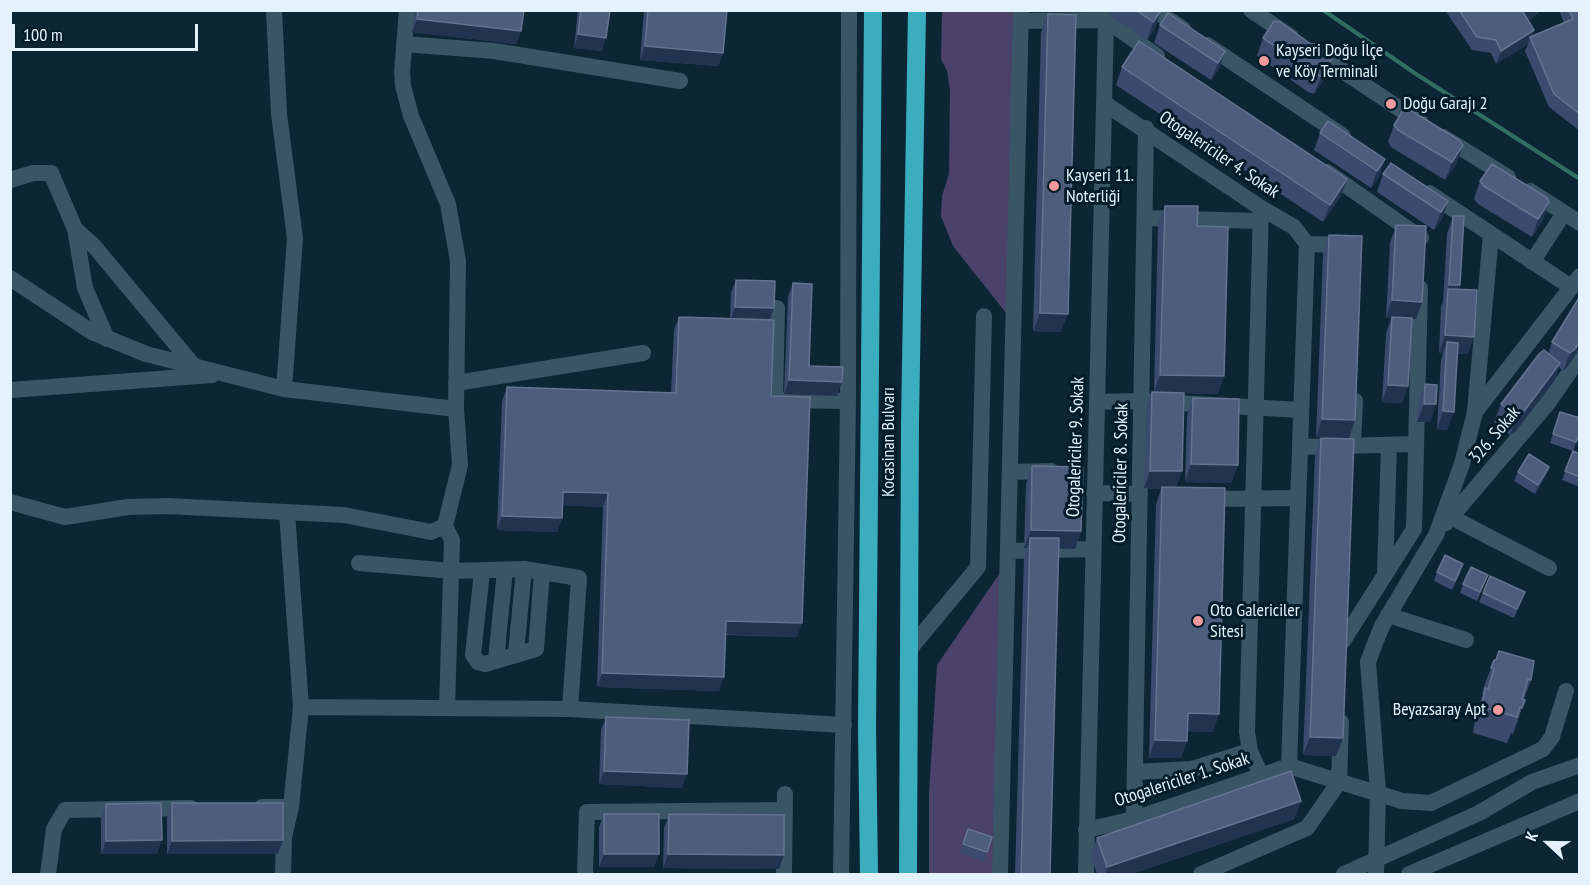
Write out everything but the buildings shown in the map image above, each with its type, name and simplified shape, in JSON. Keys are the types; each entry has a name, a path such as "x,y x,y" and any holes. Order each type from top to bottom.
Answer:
{"highway":[{"name":"Kocasinan Bulvarı","path":"869,874 867,716 873,10"},
{"name":"Kocasinan Bulvarı","path":"908,874 917,10"}],"street":[{"path":"274,10 279,114 295,238 284,389"},
{"path":"407,10 402,72 406,100 448,204 456,243 458,278 456,409 460,465 445,526 452,540 447,708"},
{"path":"841,874 848,401 849,10"},
{"path":"1154,10 1353,142"},
{"path":"1251,10 1391,104 1580,223"},
{"path":"1000,874 1021,16 1106,20 1175,68"},
{"name":"Otogalericiler 9. Sokak","path":"1086,874 1106,20"},
{"path":"404,44 494,51 680,81"},
{"name":"Otogalericiler 4. Sokak","path":"1104,103 1146,128 1261,214 1294,227 1307,244"},
{"name":"Otogalericiler 8. Sokak","path":"1134,819 1144,498 1141,401 1146,128"},
{"path":"1313,163 1421,237 1414,529 1343,647 1344,606"},
{"path":"10,180 33,173 51,173 75,229 85,288 107,339"},
{"path":"1412,182 1532,262 1575,282 1475,412"},
{"path":"1532,262 1564,213"},
{"path":"1145,218 1261,214 1247,732 1250,751 1261,775"},
{"path":"75,229 94,246 194,366"},
{"path":"1376,866 1378,792 1368,662 1388,615 1436,535 1455,488 1475,412 1491,235"},
{"path":"1361,257 1362,245 1307,244 1289,766 1401,801 1431,803 1538,754 1552,737 1566,691"},
{"path":"10,278 78,323 107,339 146,354 284,389 456,409"},
{"path":"777,308 775,400 848,401"},
{"path":"909,650 978,567 984,316"},
{"path":"456,382 643,354"},
{"name":"326. Sokak","path":"1436,535 1548,403 1580,357"},
{"path":"10,390 225,374"},
{"path":"1350,449 1356,386"},
{"path":"1097,402 1141,401 1301,410"},
{"path":"1301,447 1350,449 1416,444"},
{"path":"1385,574 1389,445"},
{"path":"1010,472 1095,470"},
{"path":"1094,493 1144,498"},
{"path":"1185,499 1298,498"},
{"path":"11,503 65,517 148,506 363,518 431,532 445,526"},
{"path":"283,874 284,837 291,807 301,707 286,512"},
{"path":"1451,517 1549,568"},
{"path":"1008,550 1093,549"},
{"path":"359,563 452,572 524,569 579,578 570,709"},
{"path":"516,653 524,569"},
{"path":"496,660 505,570"},
{"path":"482,572 473,655 478,662 485,664 516,653 530,653 536,649 542,572"},
{"path":"1388,615 1466,640"},
{"path":"1201,874 1307,828 1339,782 1341,700"},
{"path":"301,707 570,709 844,725"},
{"path":"1135,772 1192,769 1250,751"},
{"path":"1344,874 1376,866 1479,813 1532,782 1580,765"},
{"name":"Otogalericiler 1. Sokak","path":"1086,830 1134,819 1289,766"},
{"path":"1409,874 1580,801"},
{"path":"585,874 587,812 785,802 784,874"},
{"path":"243,808 291,807"},
{"path":"48,874 54,830 65,810 208,808"}],"shaded area":[{"path":"942,11 1018,11 1014,323 953,246 941,216 942,196 949,174 950,90 947,71 941,59"},
{"path":"1000,573 999,874 929,874 929,793 937,665"}],"waterway":[{"path":"1323,10 1416,74 1580,179"}],"place":[{"name":"Kayseri Doğu İlçe ve Köy Terminali","path":"1264,61"},
{"name":"Doğu Garajı 2","path":"1391,104"},
{"name":"Kayseri 11. Noterliği","path":"1054,186"},
{"name":"Oto Galericiler Sitesi","path":"1198,621"},
{"name":"Beyazsaray Apt","path":"1498,710"}]}
